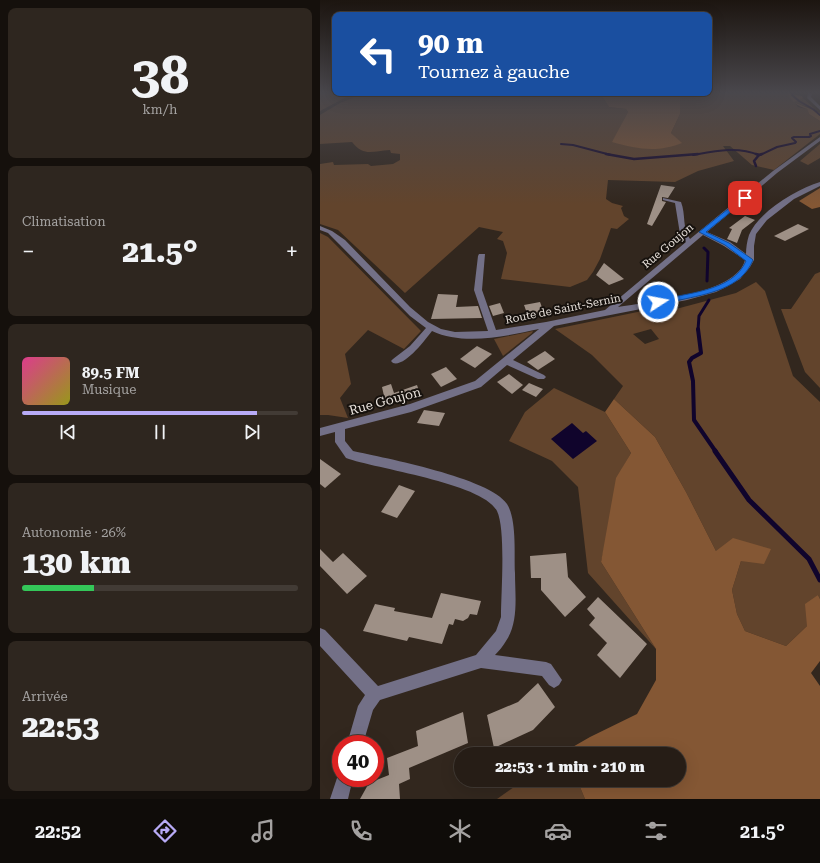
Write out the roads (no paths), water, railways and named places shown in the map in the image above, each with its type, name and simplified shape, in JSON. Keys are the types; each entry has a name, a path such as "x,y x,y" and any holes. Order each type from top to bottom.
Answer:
{"street":[{"name":"Rue Goujon","path":"607,312 691,243 702,232 756,190 775,172 820,139"},
{"name":"Route de Saint-Sernin","path":"320,228 330,232 342,242 413,314 431,328 440,332 461,336 493,334 713,290 727,284 746,269 750,260 753,234 763,219 790,199 820,184"},
{"path":"665,199 678,202 682,208 681,229 685,239 691,243"},
{"path":"702,232 727,244 750,260"},
{"path":"482,256 478,290 493,334"},
{"name":"Rue Goujon","path":"320,432 411,408 478,384 553,323"},
{"path":"396,361 413,348 431,328"},
{"path":"506,361 541,377"},
{"path":"340,427 340,442 350,455 393,464 473,487 490,496 502,507 508,530 508,617 502,635 481,662"},
{"path":"320,635 375,694"},
{"path":"358,735 366,706 375,694 481,662 546,670 554,680"},
{"path":"339,799 342,787"}],"waterway":[{"path":"760,155 777,147 795,143 796,142 792,138 794,137 809,137 811,136 810,134 820,131"},
{"path":"561,144 573,145 610,155"},
{"path":"693,155 726,150 751,152 759,155"},
{"path":"610,155 634,159 698,154"},
{"path":"756,166 754,161 759,155"},
{"path":"704,248 708,252 707,281"},
{"path":"698,329 699,316 709,300"},
{"path":"698,329 701,353 692,358 689,362 693,381 694,420 716,452"},
{"path":"715,451 749,500 809,559 820,580"}]}
